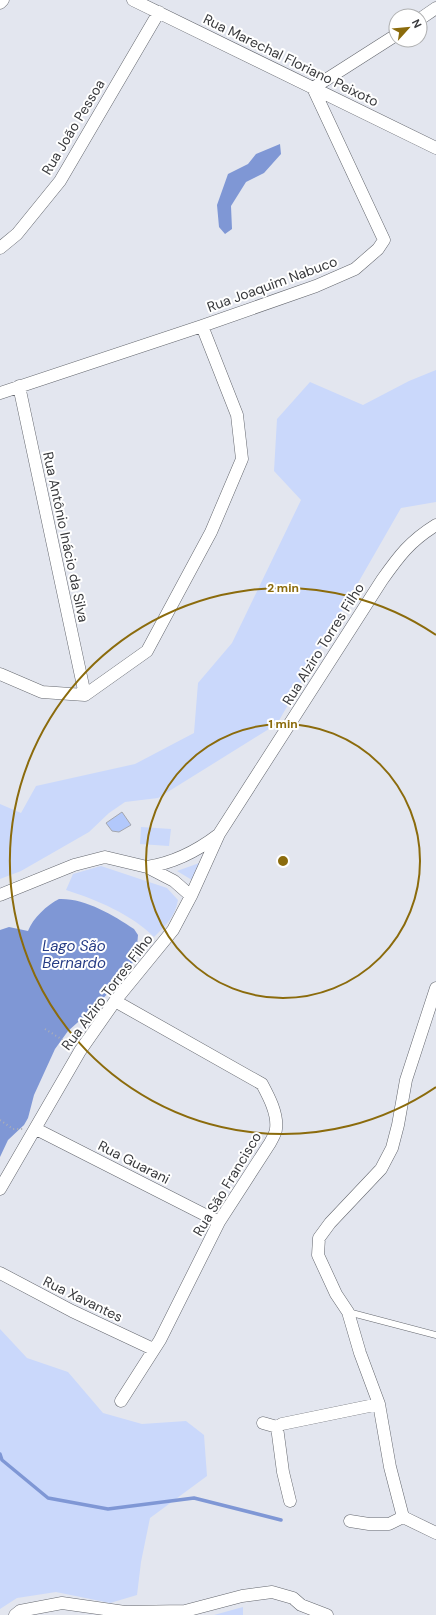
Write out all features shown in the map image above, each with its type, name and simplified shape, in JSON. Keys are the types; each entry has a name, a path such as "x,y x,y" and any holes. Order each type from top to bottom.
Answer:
{"street":[{"path":"0,3 3,0"},
{"name":"Rua Marechal Floriano Peixoto","path":"133,0 436,148"},
{"name":"Rua João Pessoa","path":"0,248 17,234 60,181 159,12"},
{"path":"313,88 388,40"},
{"name":"Rua Joaquim Nabuco","path":"0,393 202,326 316,286 355,269 378,249 384,240 313,88"},
{"path":"0,674 42,692 85,695 147,650 211,532 242,459 237,415 202,326"},
{"name":"Rua Antônio Inácio da Silva","path":"18,386 85,695"},
{"name":"Rua Alziro Torres Filho","path":"0,1189 80,1051 115,1001 172,930 191,896 219,834 382,580 403,550 436,524"},
{"path":"146,866 164,864 204,846 219,834"},
{"path":"0,895 74,865 105,857 146,866 174,881 191,896"},
{"path":"436,988 406,1080 398,1125 392,1148 381,1169 330,1223 319,1238 318,1255 336,1294 348,1312 360,1353 379,1404 390,1467 403,1517 436,1534"},
{"name":"Rua São Francisco","path":"115,1001 262,1084 270,1098 277,1130 219,1222 160,1340 121,1401"},
{"name":"Rua Guarani","path":"36,1129 219,1222"},
{"name":"Rua Xavantes","path":"0,1273 72,1311 154,1349"},
{"path":"263,1423 277,1427 282,1424 379,1404"},
{"path":"277,1427 290,1501"},
{"path":"350,1520 369,1524 388,1524 403,1517"},
{"path":"15,1615 20,1611 62,1603 124,1612 185,1612 242,1596 272,1592 292,1598 301,1605 327,1615"}],"lane":[{"path":"348,1312 436,1335"}],"path":[{"path":"45,1029 80,1051"},
{"path":"0,1120 13,1129 36,1129"}],"shaded area":[{"path":"436,370 436,502 401,508 277,724 158,798 125,802 109,813 89,832 21,871 0,879 0,804 21,813 36,786 135,764 194,733 198,683 232,643 301,500 274,471 277,419 310,382 363,405 409,381"},
{"path":"141,827 171,829 169,846 140,844"},
{"path":"202,862 192,880 177,871"},
{"path":"101,866 167,888 178,900 172,916 166,925 154,937 135,921 113,909 90,898 66,890 73,874"},
{"path":"0,1329 27,1358 68,1372 103,1413 142,1424 186,1421 204,1435 207,1476 150,1518 141,1562 137,1595 110,1603 56,1592 17,1598 0,1609"},
{"path":"243,1607 243,1615 214,1615"}],"water":[{"path":"280,144 281,154 264,173 246,182 231,206 232,229 225,234 219,227 217,205 228,174 248,164 256,154"},
{"name":"Lago São Bernardo","path":"59,899 69,899 89,904 117,918 134,929 138,935 136,957 125,975 95,1007 68,1031 55,1049 34,1095 28,1118 24,1125 8,1140 0,1157 0,930 9,927 28,931 33,921 41,912"}],"building":[{"path":"122,812 131,825 119,832 112,831 106,823"}],"waterway":[{"path":"0,1454 2,1460 48,1498 108,1509 194,1498 281,1520"}]}
